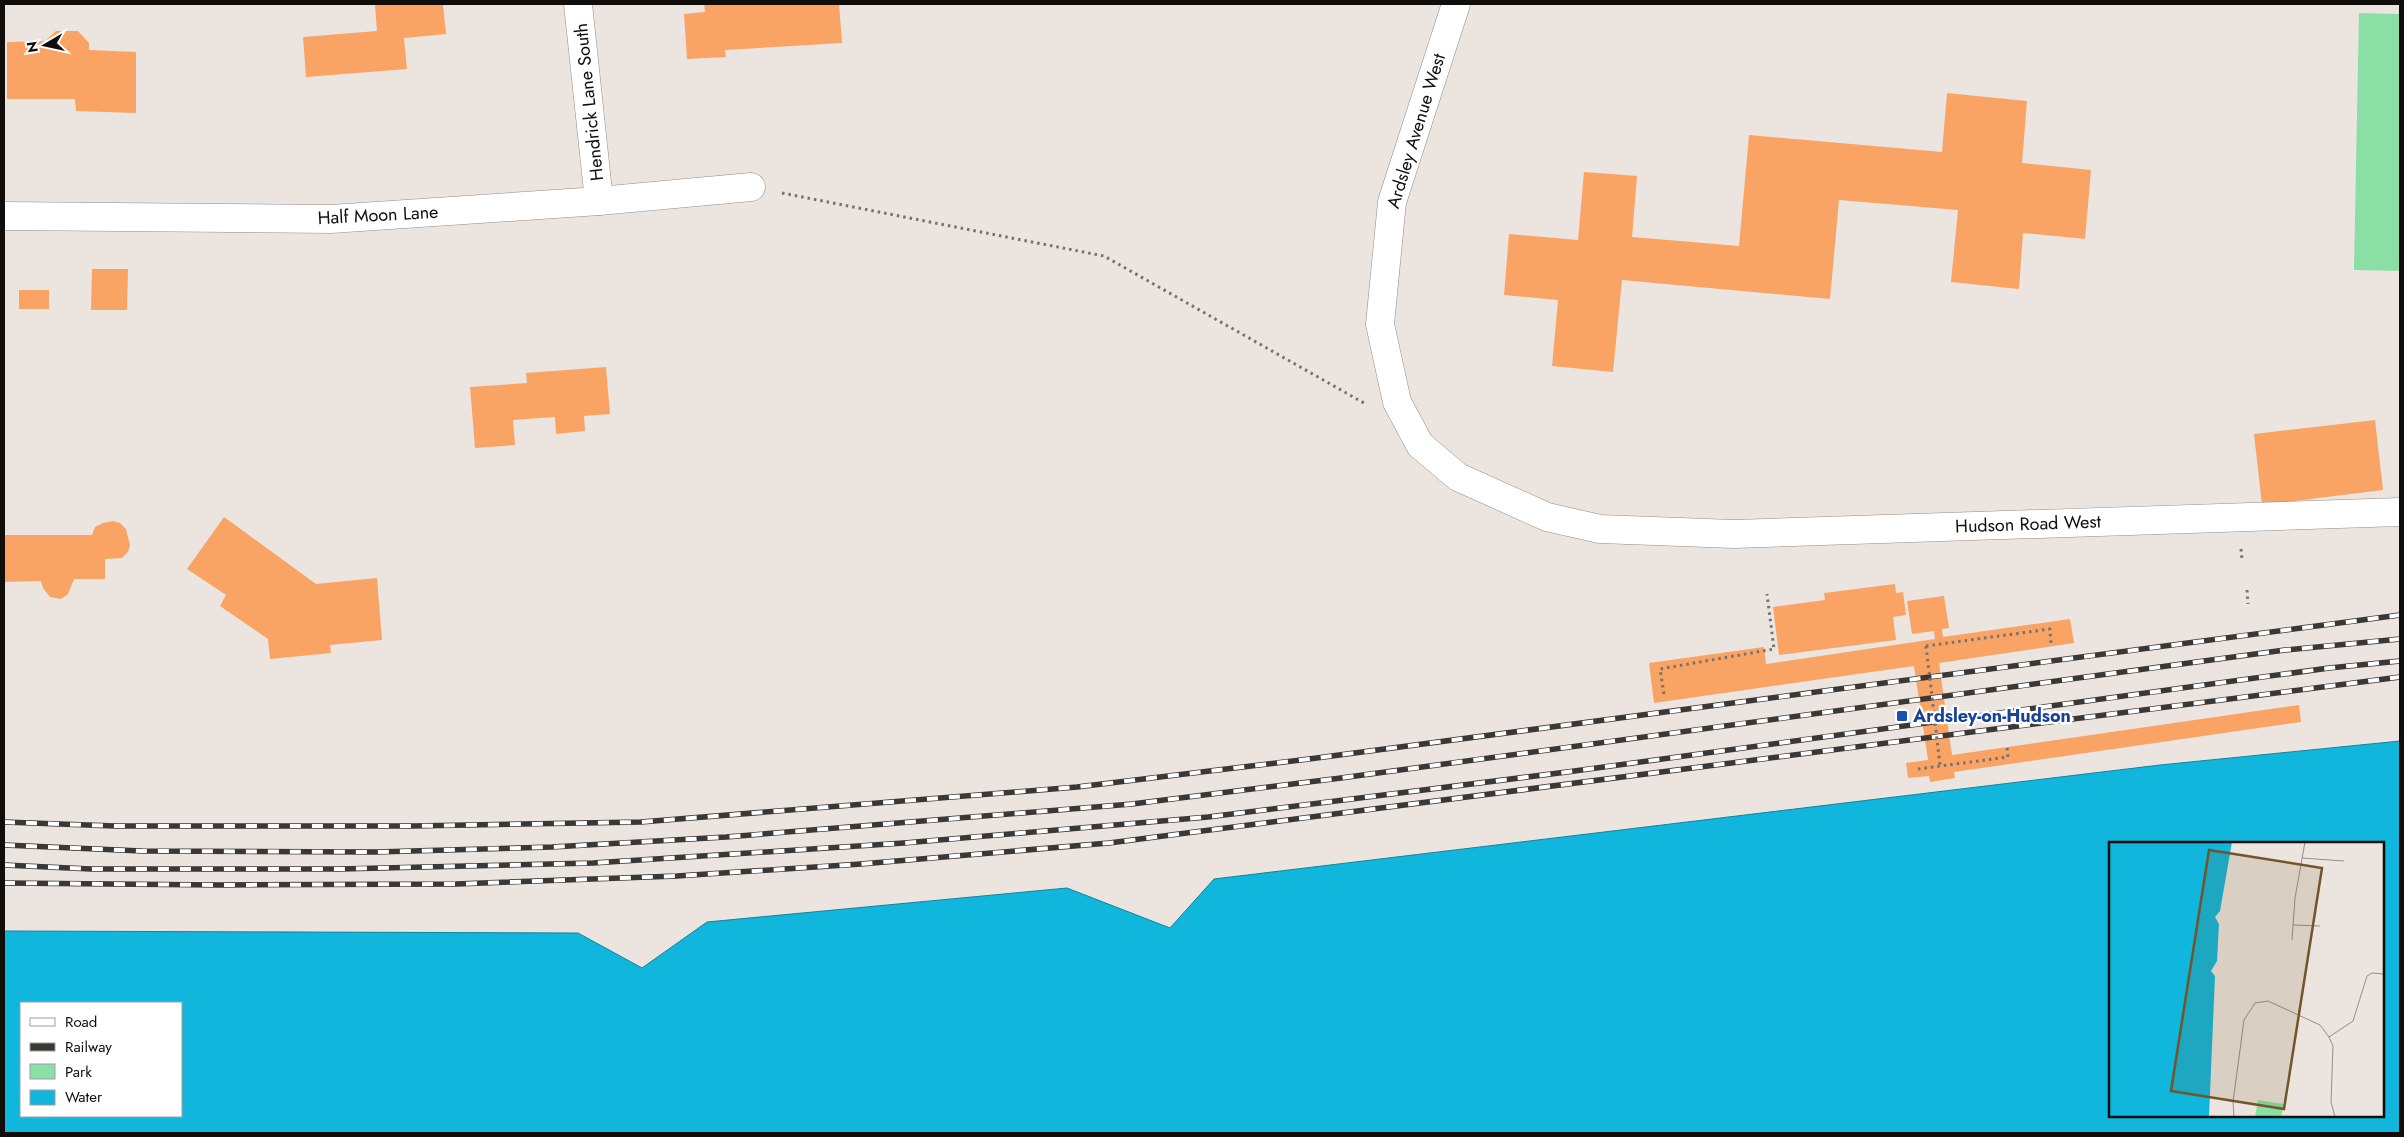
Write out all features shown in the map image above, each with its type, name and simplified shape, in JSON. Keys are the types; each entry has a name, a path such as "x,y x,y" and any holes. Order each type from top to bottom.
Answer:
{"street":[{"name":"Hendrick Lane South","path":"578,4 599,200"},
{"name":"Ardsley Avenue West","path":"1456,4 1392,202 1380,324 1397,402 1420,445 1458,477 1547,517 1600,529 1655,531"},
{"name":"Half Moon Lane","path":"4,216 331,219 751,187"},
{"name":"Hudson Road West","path":"1655,531 1750,534 2400,512"}],"path":[{"path":"751,187 1104,256 1369,406"},
{"path":"2247,590 2248,604"},
{"path":"1664,694 1660,669 1774,649 1767,594"},
{"path":"1940,765 1926,646 2050,629 2051,644"},
{"path":"1918,769 2008,757 2007,748"}],"green space":[{"path":"2359,13 2400,14 2400,271 2354,270"}],"water":[{"path":"2400,741 2400,1133 4,1133 4,931 578,933 642,968 707,922 1067,888 1170,928 1214,879 2160,765"}],"building":[{"path":"375,4 443,4 446,34 404,38 407,69 306,77 303,37 377,31"},
{"path":"704,4 839,4 842,43 725,50 726,57 687,59 684,14 705,12"},
{"path":"56,31 78,31 89,43 89,50 136,52 136,113 76,111 75,99 7,99 7,42 45,41"},
{"path":"1947,93 2027,101 2022,163 2091,170 2085,239 2023,233 2019,289 1951,282 1958,210 1839,200 1830,299 1622,280 1613,372 1552,366 1558,300 1504,295 1509,234 1578,240 1584,172 1637,176 1632,237 1739,246 1749,135 1942,152"},
{"path":"92,269 128,269 127,310 91,310"},
{"path":"19,290 49,290 49,309 19,309"},
{"path":"606,367 610,414 584,416 585,431 556,434 555,417 513,420 515,445 475,448 470,387 527,383 526,373"},
{"path":"2375,420 2383,490 2262,505 2254,434"},
{"path":"224,517 316,584 377,578 382,640 330,645 331,653 270,659 268,639 220,606 226,595 187,569"},
{"path":"113,521 120,523 126,529 130,545 128,552 122,558 105,559 105,579 74,579 68,594 61,599 50,597 43,588 41,581 4,582 4,535 92,535 95,527"},
{"path":"1895,584 1896,593 1903,592 1906,615 1893,617 1896,640 1779,655 1773,607 1825,600 1824,593"},
{"path":"1944,596 1949,628 1942,629 1943,637 2070,619 2074,643 1939,663 1952,755 2299,705 2301,722 1954,772 1955,778 1930,782 1929,776 1908,778 1906,763 1928,760 1914,666 1654,703 1649,663 1764,647 1766,664 1935,639 1934,631 1912,634 1907,601"}],"railway":[{"path":"4,822 115,826 412,826 641,822 1077,787 1309,759 2400,615"},
{"path":"4,845 142,851 376,852 552,847 726,837 1132,804 1341,778 2285,650 2400,639"},
{"path":"4,865 91,869 340,869 593,863 904,843 1208,817 1567,772 2329,668 2400,661"},
{"path":"4,883 219,885 456,884 677,876 861,864 1109,843 2400,677"}],"place":[{"name":"Ardsley-on-Hudson","path":"1902,716"}]}
